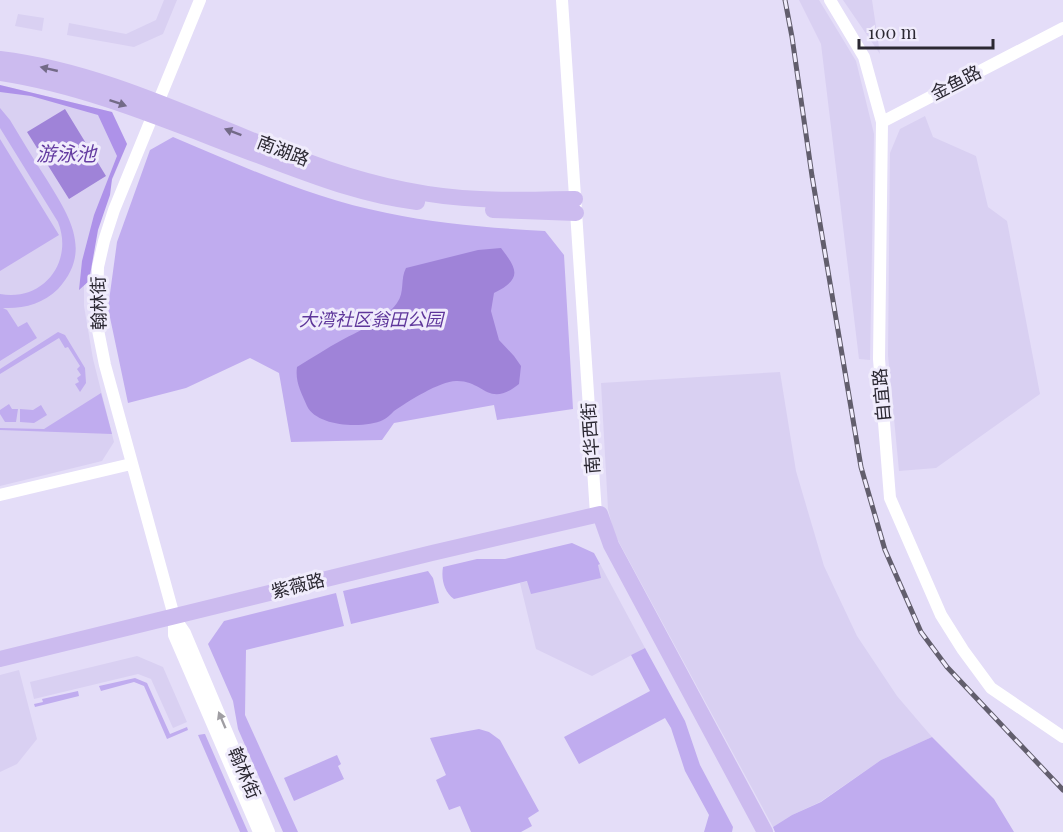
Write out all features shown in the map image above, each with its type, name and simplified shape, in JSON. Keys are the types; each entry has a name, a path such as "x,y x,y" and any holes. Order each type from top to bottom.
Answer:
{"main road":[{"name":"南湖路","path":"0,59 88,78 155,109"},
{"name":"南湖路","path":"0,74 155,109 329,169 400,189 478,199 576,206"},
{"name":"南华西街","path":"752,832 602,549 592,515 600,514 611,545 765,832"},
{"name":"紫薇路","path":"0,659 592,515"}],"street":[{"name":"翰林街","path":"200,0 114,210 98,267 98,330 131,464 174,616 174,635 259,832"},
{"name":"南华西街","path":"562,0 576,206 592,515"},
{"name":"自宜路","path":"830,0 864,57 882,122 879,359 890,498 941,615 963,650 991,688 1063,737"},
{"name":"金鱼路","path":"882,122 1063,28"},
{"path":"0,495 131,464"},
{"name":"翰林街","path":"174,616 185,633 269,832"}],"shaded area":[{"path":"164,0 177,0 163,34 134,47 67,35 69,23 126,34 156,20"},
{"path":"799,0 819,0 856,61 874,134 870,360 859,359 821,44"},
{"path":"843,0 872,0 880,54"},
{"path":"18,14 44,18 42,31 15,26"},
{"path":"0,85 112,112 127,144 98,214 84,286 84,306 93,359 114,442 102,461 0,486"},
{"path":"0,85 112,112 127,144 112,179 110,195 98,230 89,281 79,290 82,261 94,215 117,156 98,115 31,96 0,92"},
{"path":"925,116 933,137 976,156 988,207 1007,221 1040,394 936,468 899,471 888,355 890,153 900,129"},
{"path":"780,372 796,471 824,566 857,636 897,696 932,737 881,760 820,802 773,827 614,533 608,509 601,383"},
{"path":"600,564 645,648 592,676 536,649 520,583"},
{"path":"137,656 163,667 187,722 173,728 151,679 138,674 34,699 30,682"},
{"path":"19,670 37,739 17,764 0,772 0,675"}],"green space":[{"path":"0,108 10,120 63,207 74,234 76,247 74,261 68,275 58,289 32,304 18,308 3,308 7,310 18,327 27,322 37,338 0,361 0,294 15,295 29,292 51,276 62,251 62,237 58,222 0,128"},
{"name":"大湾社区翁田公园","path":"173,137 278,181 359,207 446,223 545,231 564,255 573,409 497,420 494,405 394,423 382,440 291,442 279,373 250,358 186,388 128,403 108,308 117,242 150,150"},
{"path":"0,139 59,235 0,271"},
{"path":"58,332 65,335 85,368 86,383 80,392 75,384 79,382 77,378 81,375 77,369 80,366 68,347 65,348 59,338 0,374 0,369"},
{"path":"101,393 112,434 0,430 0,428 44,429"},
{"path":"9,404 12,409 18,409 16,422 5,422 0,414 0,410"},
{"path":"41,405 47,415 34,423 20,422 20,409 33,410"},
{"path":"572,543 594,553 600,564 598,565 601,578 531,594 527,581 454,599 444,585 443,567 477,559 505,559"},
{"path":"428,571 433,578 439,603 351,624 343,591"},
{"path":"336,593 344,626 246,650 245,715 298,832 283,832 238,729 233,701 208,644 224,621"},
{"path":"645,648 685,721 700,765 733,827 732,832 704,832 709,815 685,771 671,728 665,718 579,764 564,737 650,691 631,655"},
{"path":"135,678 147,683 170,734 187,727 188,730 167,739 144,686 134,682 101,691 99,686"},
{"path":"78,691 79,696 35,707 34,704 43,702 42,699"},
{"path":"479,729 489,732 500,740 539,811 528,818 532,826 521,832 471,832 460,806 449,810 436,780 446,775 430,738"},
{"path":"205,734 248,832 240,832 198,735"},
{"path":"932,737 994,799 1014,832 775,832 773,827 792,815 821,802 881,760"},
{"path":"337,755 341,764 338,766 344,779 294,801 284,778"}],"water":[{"name":"游泳池","path":"65,109 106,176 69,199 27,132"},
{"path":"501,248 514,268 514,274 509,283 494,293 491,311 499,340 521,366 519,384 509,391 493,394 465,382 449,382 415,398 383,420 365,425 330,422 312,413 299,387 297,367 372,324 391,310 399,299 406,268 478,250"}],"railway":[{"path":"785,0 861,467 885,550 921,632 947,667 1063,790"}]}
